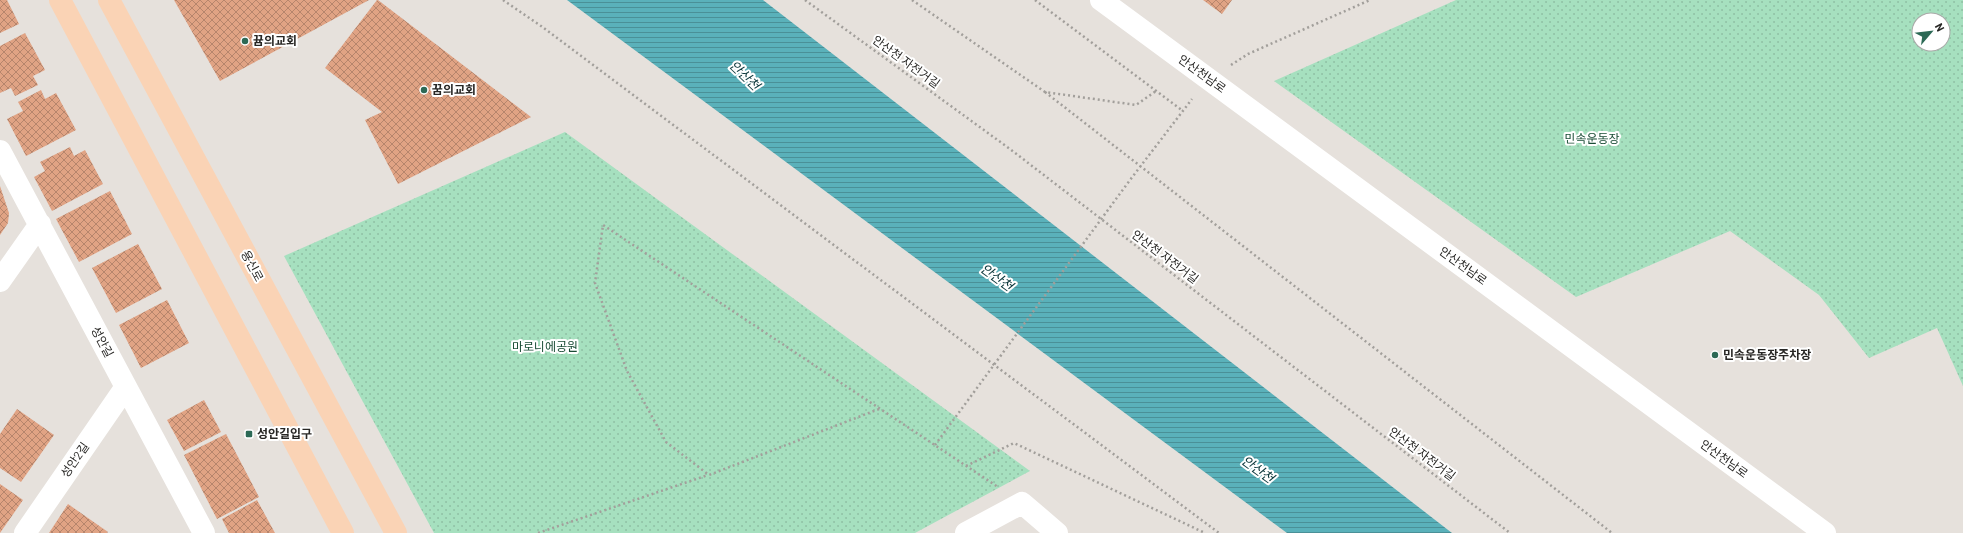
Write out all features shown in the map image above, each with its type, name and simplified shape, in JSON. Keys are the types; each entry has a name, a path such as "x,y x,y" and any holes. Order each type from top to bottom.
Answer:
{"main road":[{"path":"60,0 343,533"},
{"name":"용신로","path":"109,0 396,533"}],"street":[{"name":"안산천남로","path":"1101,0 1825,533"},
{"name":"성안길","path":"0,151 40,224 125,388 204,533"},
{"path":"0,281 40,224"},
{"name":"성안2길","path":"25,533 125,388"},
{"path":"966,533 1022,503 1057,533"}],"path":[{"path":"503,0 541,26 1219,533"},
{"name":"안산천 자전거길","path":"805,0 1016,154 1510,533"},
{"path":"912,0 1045,92 1612,533"},
{"path":"1035,0 1183,111"},
{"path":"934,445 1140,166 1208,79 1248,54 1370,0"},
{"path":"1045,92 1136,105 1156,91"},
{"path":"709,475 666,442 627,371 595,283 603,225 1022,503"},
{"path":"538,533 709,475 879,409"},
{"path":"966,466 1014,443 1205,533"}],"green space":[{"name":"민속운동장","path":"1456,0 1963,0 1963,386 1937,328 1869,358 1819,295 1730,231 1576,297 1274,81"},
{"name":"마로니에공원","path":"565,132 1030,471 915,533 434,533 284,256"}],"water":[{"name":"안산천","path":"567,0 763,0 1452,533 1287,533"}],"building":[{"path":"0,0 7,0 19,24 0,33"},
{"name":"뀸의교회","path":"174,0 369,0 220,81"},
{"name":"꿈의교회","path":"377,0 531,117 398,184 365,120 382,112 325,68"},
{"path":"1203,0 1232,0 1222,14"},
{"path":"25,33 45,70 33,76 38,85 15,96 11,88 0,93 0,46"},
{"path":"41,90 45,99 56,93 76,130 26,156 7,119 23,111 18,102"},
{"path":"70,147 74,156 85,150 103,184 52,211 34,177 45,171 40,162"},
{"path":"0,186 9,213 8,223 0,235"},
{"path":"110,191 132,234 79,262 56,219"},
{"path":"138,244 162,289 116,313 92,268"},
{"path":"167,300 189,343 141,368 119,325"},
{"path":"204,400 221,432 184,451 167,420"},
{"path":"17,409 54,435 21,482 0,468 0,434"},
{"path":"226,434 259,497 217,519 184,455"},
{"path":"0,484 23,500 0,533"},
{"path":"257,500 275,533 229,533 222,519"},
{"path":"68,504 108,532 49,533"}],"place":[{"name":"뀸의교회","path":"245,41"},
{"name":"꿈의교회","path":"424,90"},
{"name":"민속운동장주차장","path":"1715,355"},
{"name":"성안길입구","path":"249,434"}]}
